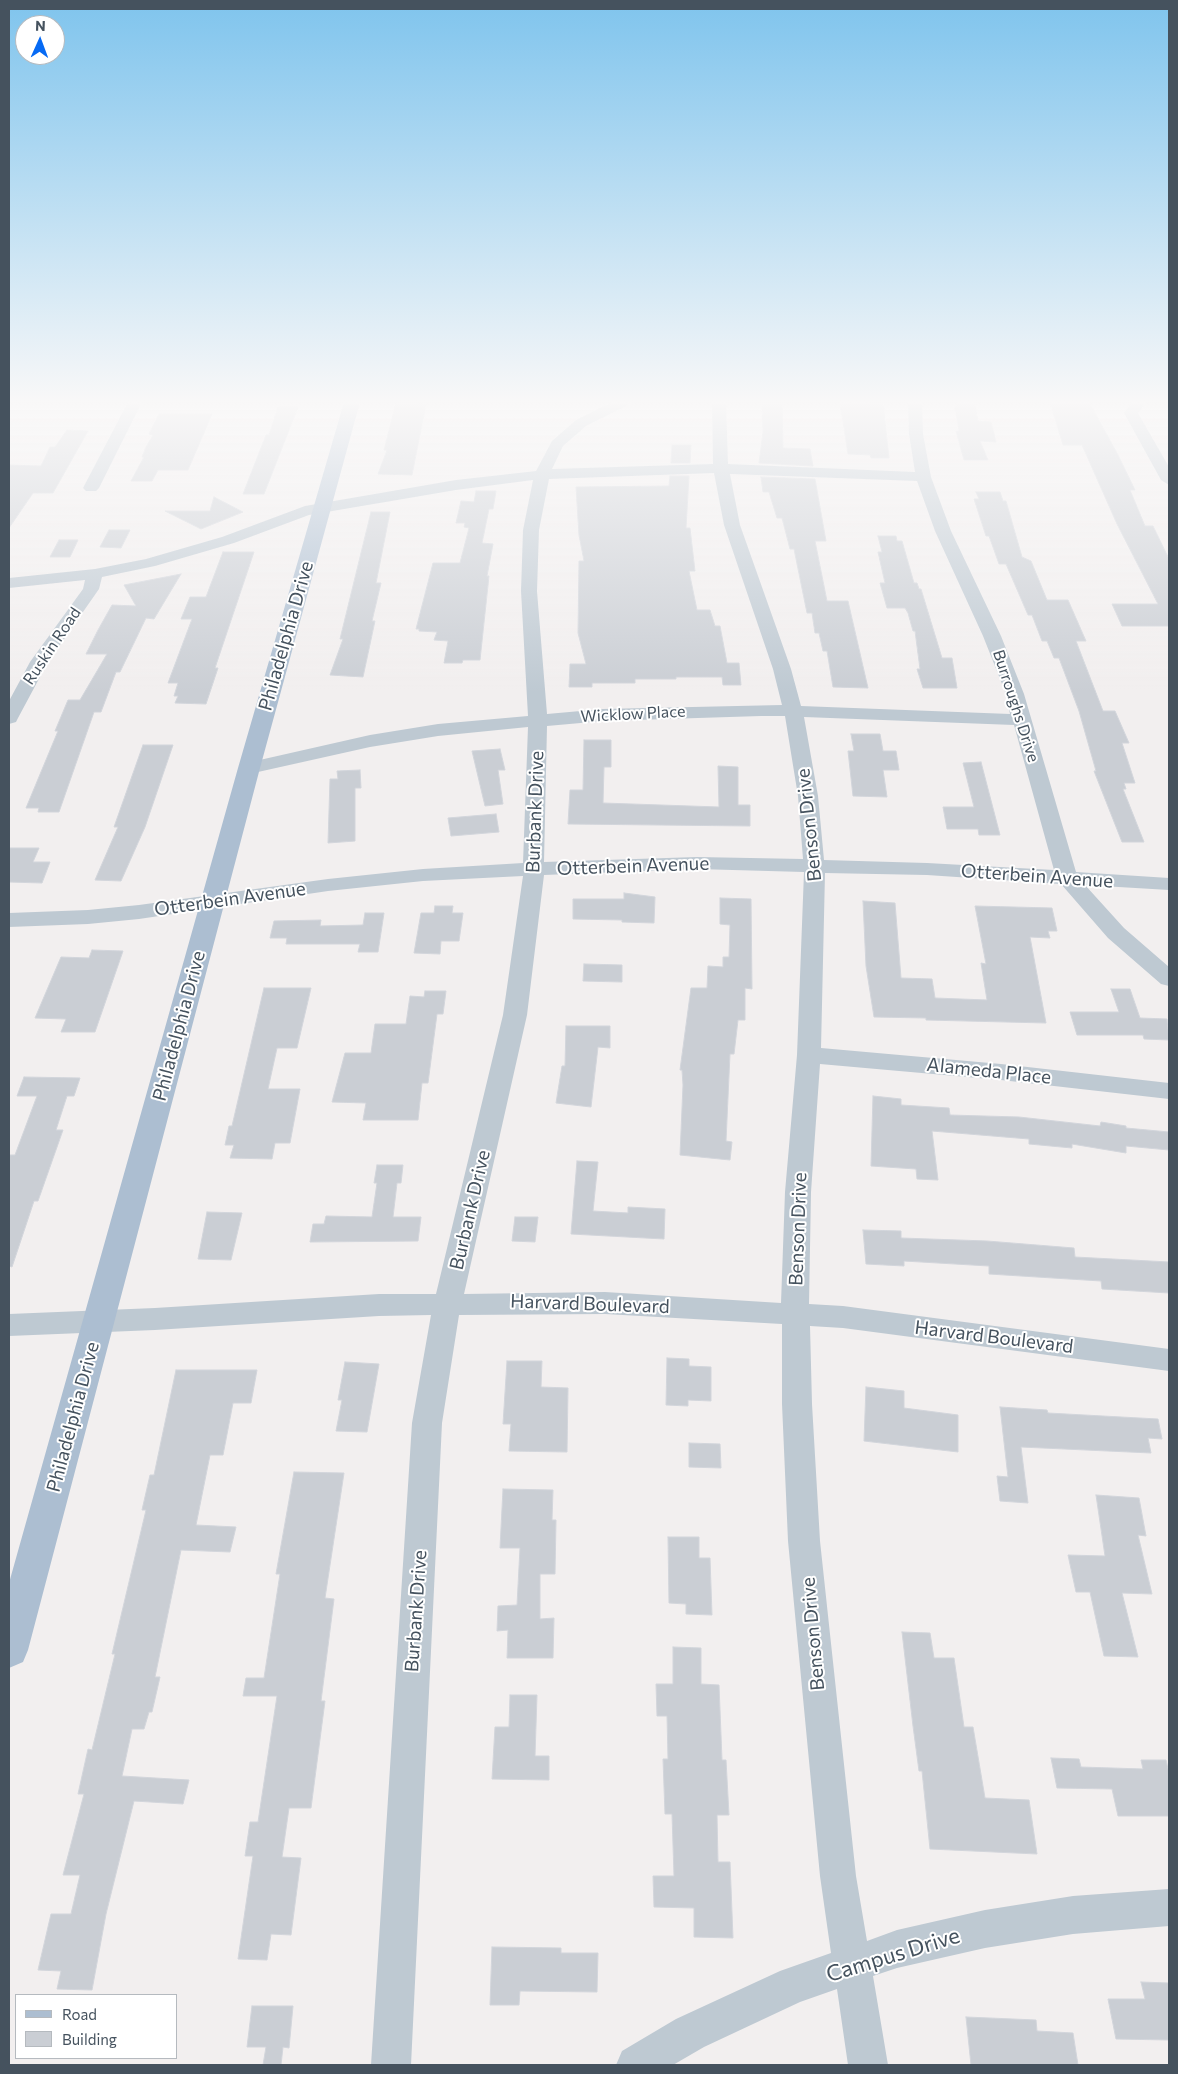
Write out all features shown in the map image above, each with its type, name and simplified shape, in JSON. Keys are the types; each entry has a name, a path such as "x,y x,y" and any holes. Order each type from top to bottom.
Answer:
{"main road":[{"name":"Philadelphia Drive","path":"9,1650 100,1322 249,768 325,499"}],"street":[{"path":"9,583 95,574 194,551 323,506 367,499"},
{"name":"Burbank Drive","path":"391,2065 428,1423 439,1340 515,1015 533,890 538,720 530,616 529,574 532,530 538,499"},
{"name":"Benson Drive","path":"728,499 735,534 772,639 793,710 808,796 815,881 809,1055 798,1192 797,1404 805,1550 837,1866 868,2065"},
{"name":"Burroughs Drive","path":"931,499 943,531 995,644 1015,694 1021,719 1028,734 1042,794 1064,869 1068,877 1116,932 1169,979"},
{"name":"Ruskin Road","path":"9,718 39,662 91,589 95,574"},
{"name":"Wicklow Place","path":"249,768 404,735 472,725 664,712 793,710 996,720 1021,719"},
{"name":"Otterbein Avenue","path":"9,920 88,917 423,875 697,862 813,865 1068,877 1169,884"},
{"name":"Alameda Place","path":"809,1055 962,1068 1169,1092"},
{"name":"Harvard Boulevard","path":"9,1325 100,1322 378,1304 605,1303 843,1317 1169,1360"},
{"name":"Campus Drive","path":"636,2065 690,2033 794,1986 896,1949 985,1928 1073,1915 1169,1907"}],"building":[{"path":"9,499 29,499 9,528"},
{"path":"213,499 217,499 243,512 201,529 165,511 210,511"},
{"path":"475,499 495,499 493,509 489,509 482,543 493,544 487,576 489,576 480,660 444,663 448,641 434,640 437,632 419,631 419,629 416,629 433,563 460,563 469,528 464,527 465,523 456,523 461,501 474,502"},
{"path":"577,499 688,499 686,528 690,528 695,571 689,571 697,610 710,610 715,626 720,626 727,663 739,663 741,685 723,685 722,677 676,677 676,679 635,679 635,683 592,683 592,687 569,687 570,664 586,664 578,633 579,561 584,561 579,535"},
{"path":"771,499 819,499 826,541 815,541 827,601 848,601 868,688 833,687 827,651 823,651 819,633 815,633 812,613 807,613 794,549 790,549 782,518 777,518"},
{"path":"974,499 1002,499 1003,501 1006,501 1022,557 1031,561 1047,600 1068,600 1086,641 1076,641 1103,711 1115,711 1129,743 1122,743 1135,783 1124,783 1126,789 1123,789 1144,842 1122,842 1094,771 1096,771 1079,711 1059,658 1054,658 1047,641 1042,641 1032,615 1028,615 1006,564 999,564 989,536 986,536"},
{"path":"1106,499 1134,499 1145,526 1153,526 1169,559 1169,626 1122,626 1112,604 1158,604"},
{"path":"371,512 390,512 376,583 381,583 372,621 375,621 363,677 330,675 343,639 340,639"},
{"path":"109,530 130,530 121,548 100,547"},
{"path":"878,536 896,536 897,541 902,541 914,583 917,583 919,589 921,589 942,658 952,658 957,688 923,688 917,669 920,669 915,631 913,631 908,613 905,608 887,608 880,583 885,583 878,552 882,552"},
{"path":"59,540 78,540 70,557 50,557"},
{"path":"223,552 254,552 215,668 218,668 206,704 175,703 178,696 174,696 178,683 168,683 192,619 181,619 190,597 206,597"},
{"path":"181,574 154,619 146,618 120,672 116,672 101,712 94,712 59,812 38,812 39,808 26,808 58,731 55,731 68,700 80,700 107,654 86,654 98,630 112,605 136,606 124,585"},
{"path":"851,734 880,734 883,751 896,751 899,770 883,770 887,797 853,796 848,751 854,751"},
{"path":"584,740 611,740 611,767 604,767 603,803 719,807 718,766 738,767 738,805 750,805 750,826 568,824 570,790 583,790"},
{"path":"143,745 173,745 145,827 121,881 95,880 118,827 114,827"},
{"path":"500,749 505,770 498,770 503,804 485,806 472,751"},
{"path":"981,762 1000,835 979,835 978,829 947,829 943,807 974,807 963,763"},
{"path":"360,770 361,788 355,788 355,841 328,843 330,779 338,779 337,771"},
{"path":"496,814 499,832 451,836 448,818"},
{"path":"9,848 39,848 33,862 50,862 42,883 9,882"},
{"path":"624,893 655,897 654,923 573,919 573,899 624,899"},
{"path":"720,898 751,899 752,989 745,988 745,1020 738,1020 734,1054 730,1054 726,1141 732,1142 730,1160 680,1155 683,1085 682,1070 680,1070 691,988 707,988 708,966 723,967 723,957 729,957 730,925 720,924"},
{"path":"863,901 895,903 901,978 932,979 935,998 987,1000 981,963 986,964 975,906 1052,908 1057,931 1048,931 1050,938 1030,937 1046,1023 874,1017 866,966"},
{"path":"435,906 453,906 452,913 463,913 459,941 441,941 440,954 414,953 421,913 434,913"},
{"path":"365,913 384,913 378,952 358,952 360,944 286,944 287,938 270,938 274,921 321,920 320,926 363,925"},
{"path":"92,950 123,951 95,1032 61,1032 66,1019 35,1018 61,957 89,958"},
{"path":"584,964 622,965 622,982 583,981"},
{"path":"264,988 311,988 297,1048 277,1048 268,1089 300,1089 290,1143 275,1143 272,1159 230,1158 234,1145 225,1145 229,1126 232,1126"},
{"path":"1111,989 1130,989 1140,1018 1167,1019 1169,1040 1144,1039 1143,1035 1077,1035 1070,1012 1119,1012"},
{"path":"425,991 446,991 443,1014 437,1014 428,1083 422,1083 418,1120 363,1120 366,1103 332,1102 345,1053 371,1053 375,1024 406,1024 410,996 424,997"},
{"path":"566,1026 610,1026 610,1048 598,1047 591,1107 556,1103 562,1066 565,1066"},
{"path":"24,1077 80,1078 74,1096 67,1096 56,1130 63,1130 38,1201 34,1201 12,1267 9,1266 9,1155 15,1155 37,1096 17,1096"},
{"path":"873,1096 901,1099 901,1105 949,1108 950,1115 1019,1117 1100,1126 1101,1122 1126,1126 1126,1128 1169,1132 1169,1150 1126,1146 1126,1153 1072,1144 1072,1148 1029,1144 1029,1139 932,1131 938,1180 917,1179 916,1169 871,1166"},
{"path":"577,1161 598,1162 593,1211 628,1213 628,1207 665,1209 664,1239 571,1234"},
{"path":"377,1165 403,1165 401,1183 397,1183 393,1217 421,1217 418,1241 310,1242 313,1224 324,1224 326,1216 372,1217 377,1183 374,1183"},
{"path":"207,1212 242,1213 231,1260 198,1259"},
{"path":"515,1217 538,1217 535,1242 512,1241"},
{"path":"863,1230 901,1231 901,1238 987,1241 1074,1248 1075,1257 1169,1262 1169,1293 1102,1289 1101,1281 989,1274 989,1266 904,1261 904,1266 866,1264"},
{"path":"667,1358 689,1359 689,1366 711,1367 711,1401 688,1400 688,1406 666,1405"},
{"path":"507,1361 542,1361 541,1387 568,1388 567,1452 509,1451 511,1424 503,1424"},
{"path":"345,1362 379,1364 367,1432 336,1431 342,1400 338,1400"},
{"path":"176,1370 257,1370 251,1403 233,1403 223,1455 210,1455 196,1525 236,1527 230,1552 181,1550 155,1677 160,1677 152,1712 149,1712 144,1729 132,1729 122,1776 189,1780 183,1804 134,1801 106,1914 92,1990 57,1989 61,1971 38,1970 51,1914 71,1914 80,1875 63,1875 84,1794 78,1794 88,1749 92,1750 115,1654 112,1654 146,1510 142,1510 150,1475 154,1475"},
{"path":"866,1387 904,1391 904,1408 958,1415 958,1452 864,1441"},
{"path":"1000,1407 1047,1410 1048,1413 1158,1419 1162,1439 1148,1438 1151,1453 1021,1447 1028,1503 1000,1501 997,1476 1008,1477"},
{"path":"689,1443 720,1444 721,1468 689,1467"},
{"path":"294,1472 344,1473 325,1598 334,1599 321,1701 325,1701 311,1808 289,1808 282,1857 301,1858 291,1935 271,1934 267,1960 238,1959 253,1856 245,1856 250,1822 258,1822 277,1696 243,1696 246,1678 264,1678 280,1574 276,1574"},
{"path":"503,1489 553,1490 552,1520 556,1520 555,1574 540,1574 540,1619 554,1618 553,1658 507,1658 508,1630 497,1631 498,1606 517,1605 520,1548 500,1548"},
{"path":"1096,1495 1139,1498 1146,1536 1138,1535 1152,1594 1122,1593 1138,1657 1104,1656 1090,1592 1076,1592 1068,1555 1105,1556"},
{"path":"668,1537 699,1537 699,1558 710,1558 712,1615 686,1614 686,1604 669,1603"},
{"path":"902,1632 930,1633 934,1658 954,1658 964,1727 973,1727 985,1798 1029,1800 1037,1854 930,1849 922,1771 919,1771"},
{"path":"673,1647 701,1648 701,1684 719,1685 722,1760 726,1760 729,1815 717,1815 718,1862 730,1862 733,1938 694,1937 694,1908 654,1907 653,1876 674,1876 672,1814 665,1814 663,1759 668,1759 667,1716 657,1716 656,1684 673,1684"},
{"path":"510,1695 537,1695 535,1756 549,1756 549,1780 492,1779 495,1727 509,1727"},
{"path":"1051,1758 1079,1759 1081,1767 1143,1769 1141,1760 1166,1760 1169,1773 1169,1816 1118,1816 1112,1789 1057,1788"},
{"path":"492,1947 561,1948 561,1953 598,1953 597,1992 520,1991 519,2005 490,2005"},
{"path":"1141,1982 1169,1983 1169,2040 1116,2039 1108,1999 1145,1999"},
{"path":"252,2006 293,2006 289,2048 283,2047 281,2065 263,2065 266,2047 247,2047"},
{"path":"966,2017 1036,2020 1037,2031 1073,2033 1078,2065 971,2065"}]}
